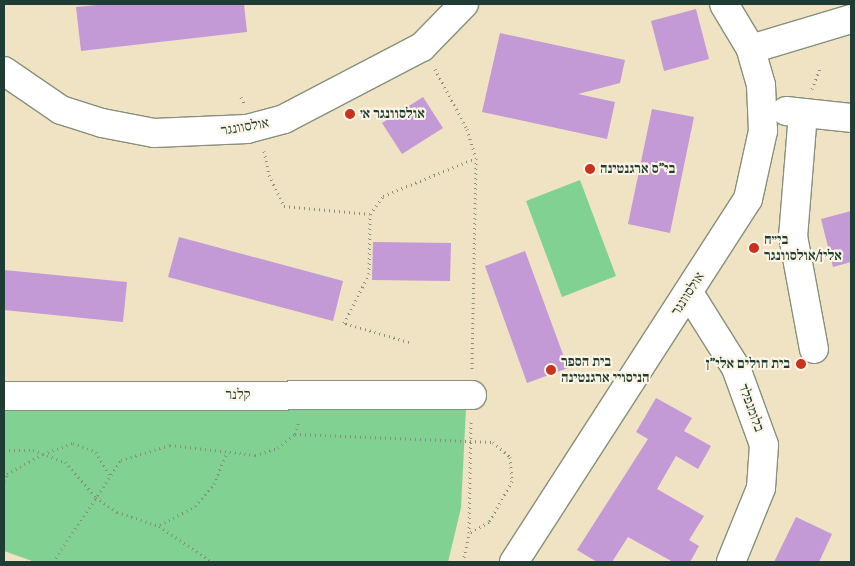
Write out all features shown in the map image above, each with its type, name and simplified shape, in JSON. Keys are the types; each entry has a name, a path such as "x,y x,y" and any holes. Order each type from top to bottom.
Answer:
{"street":[{"name":"אולסוונגר","path":"4,72 61,110 102,123 154,133 207,133 284,119 422,47 464,4"},
{"name":"אולסוונגר","path":"514,562 748,199 758,167 762,108 752,49 724,4"},
{"path":"752,49 851,19"},
{"path":"762,108 851,118"},
{"path":"803,113 793,236 814,349"},
{"name":"בלומנפלד","path":"689,292 736,368 764,445 761,488 732,562"},
{"name":"קלנר","path":"4,396 472,395"}],"path":[{"path":"422,47 467,129 476,158 469,532 463,562"},
{"path":"264,153 269,175 284,206 370,214"},
{"path":"409,342 344,323 369,274 370,214 383,196 476,158"},
{"path":"53,562 121,460 170,445 255,454 278,448 295,434 305,395"},
{"path":"295,434 493,442 510,457 512,481 489,522 469,532"},
{"path":"4,481 7,474 42,454 73,443 96,452 110,476"},
{"path":"4,450 42,454 65,462 96,497 117,512 159,526 212,562"},
{"path":"159,526 196,506 214,484 227,451"}],"green space":[{"path":"580,180 616,276 562,297 526,201"},
{"path":"4,408 466,408 461,508 448,562 35,562 4,551"}],"building":[{"path":"107,4 244,4 247,32 81,51 76,7"},
{"path":"696,9 709,59 664,71 651,21"},
{"path":"500,33 625,60 620,83 578,94 615,102 607,139 482,112"},
{"path":"423,97 443,128 402,154 382,123"},
{"path":"652,109 694,117 670,233 628,224"},
{"path":"851,211 851,262 833,267 821,219"},
{"path":"179,237 343,281 333,321 168,277"},
{"path":"373,242 451,243 450,281 372,280"},
{"path":"525,251 568,368 527,383 485,266"},
{"path":"4,270 127,282 123,322 4,310"},
{"path":"656,398 692,418 684,431 711,446 698,469 676,456 657,489 704,516 689,540 699,546 690,562 673,562 628,537 612,562 597,562 577,550 648,439 636,432"},
{"path":"796,517 832,534 819,562 774,562"}],"place":[{"name":"אולסוונגר א׳","path":"350,114"},
{"name":"בי\"ס ארגנטינה","path":"590,169"},
{"name":"בי״ח אלין/אולסוונגר","path":"754,248"},
{"name":"בית חולים אלי\"ן","path":"801,364"},
{"name":"בית הספר הניסויי ארגנטינה","path":"551,370"}]}
